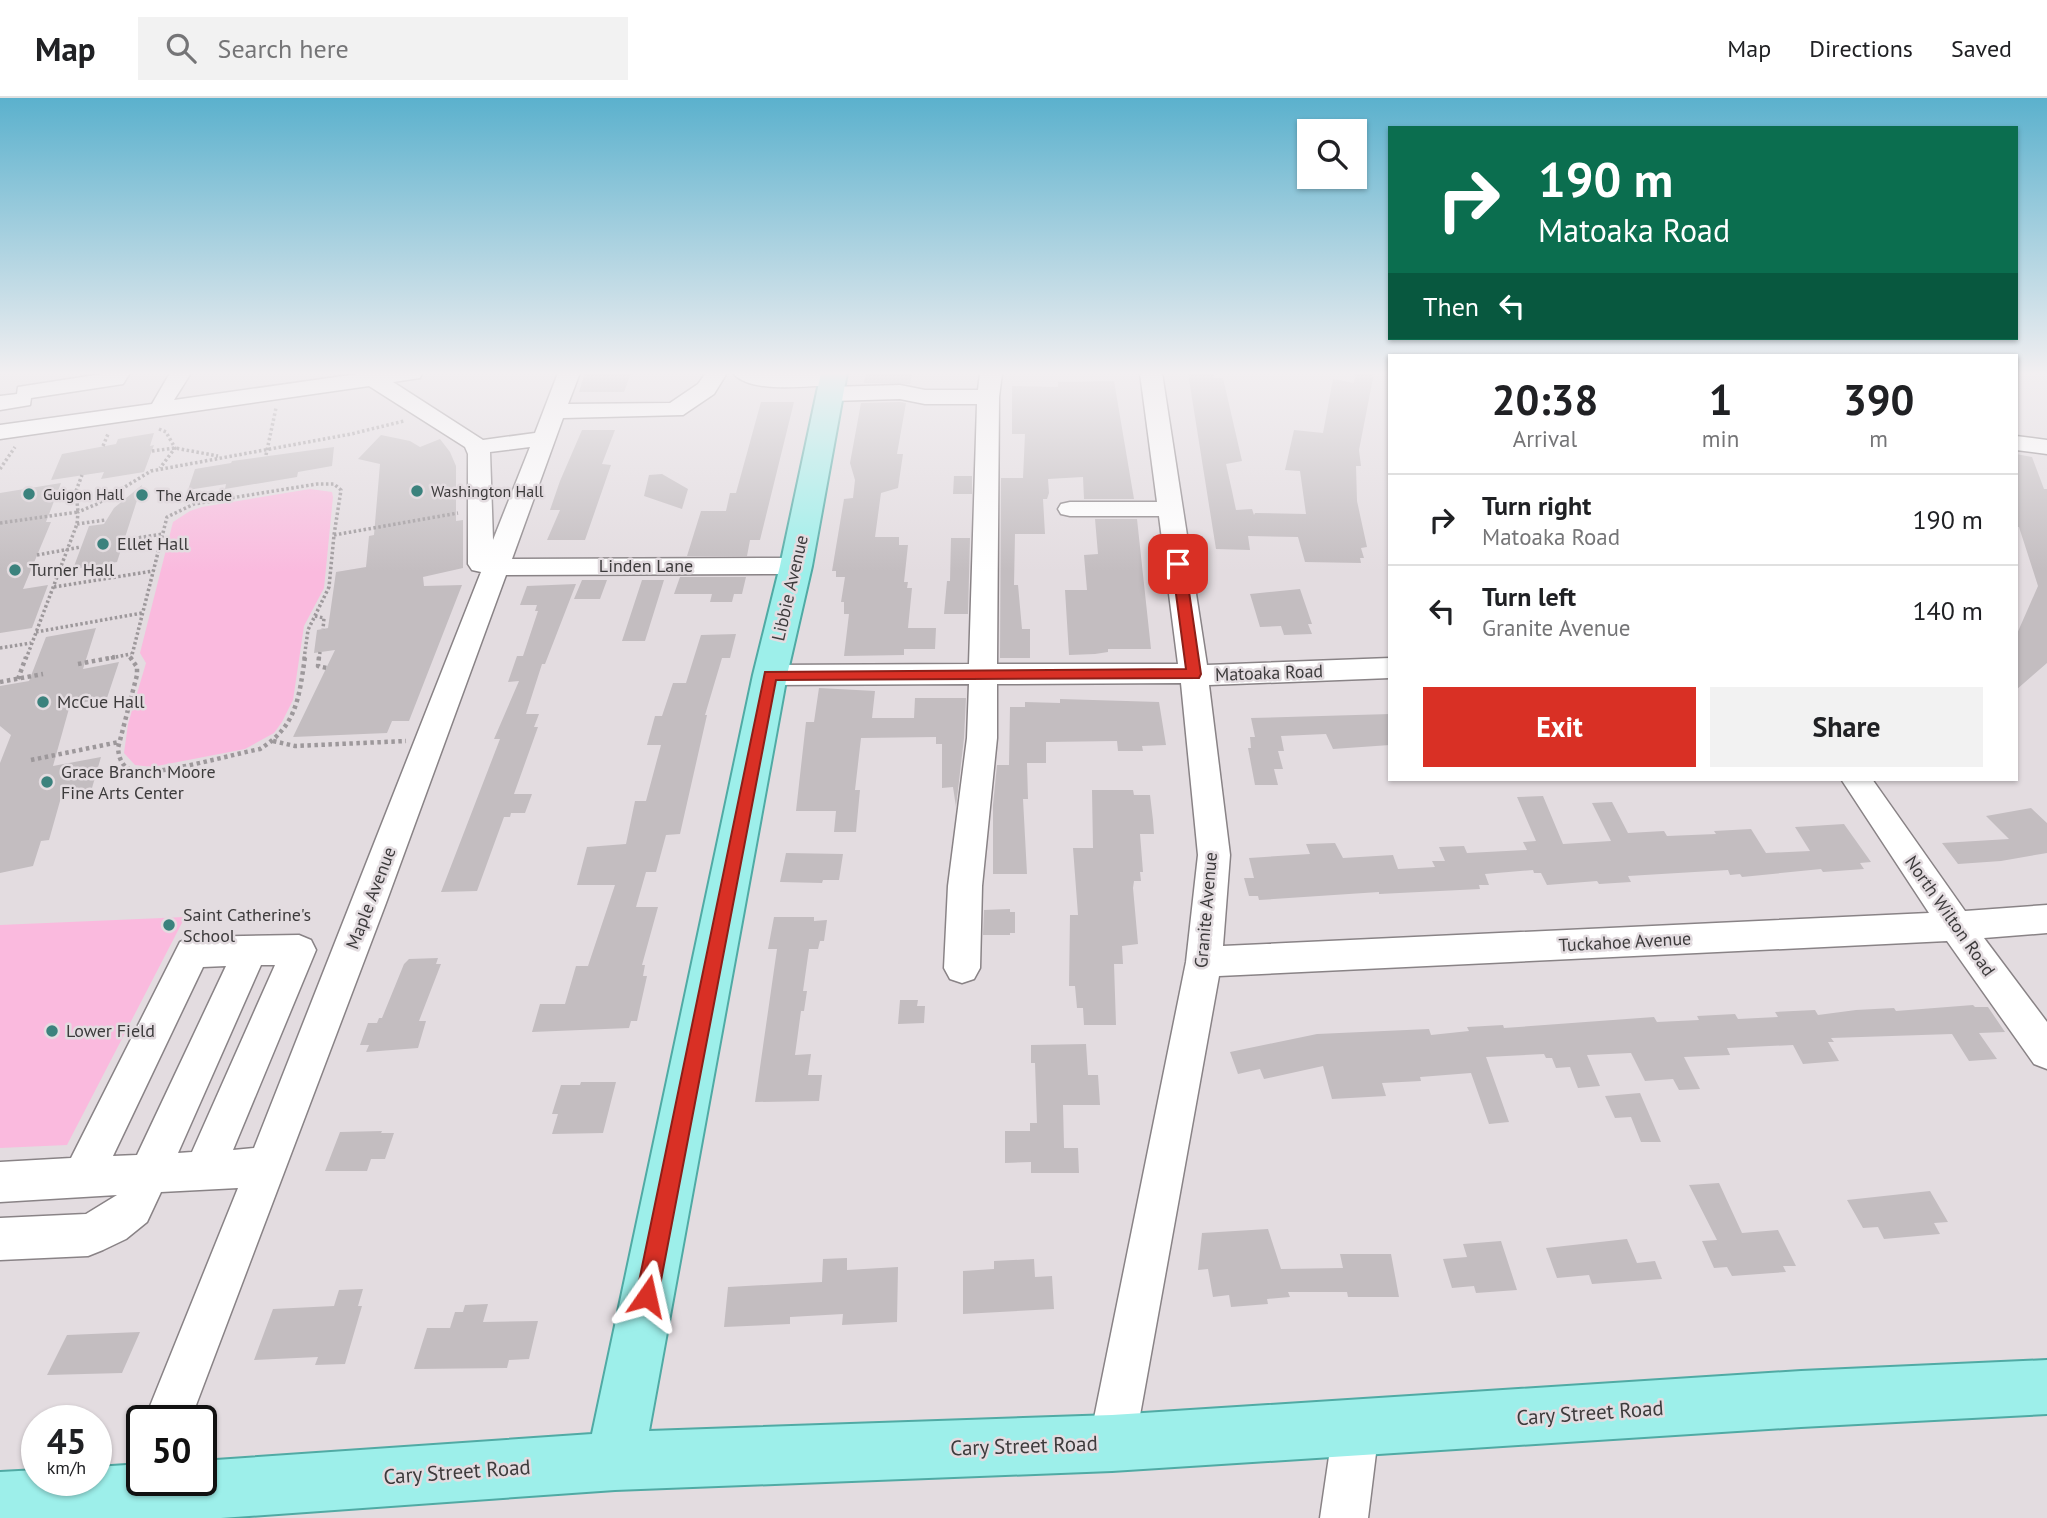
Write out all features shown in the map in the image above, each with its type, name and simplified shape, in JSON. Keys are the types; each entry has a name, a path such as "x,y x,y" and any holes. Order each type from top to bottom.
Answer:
{"main road":[{"name":"Libbie Avenue","path":"615,1461 770,676 796,566 821,439"},
{"name":"Cary Street Road","path":"217,1483 615,1461 1111,1443 1801,1399 2047,1387"},
{"name":"Cary Street Road","path":"0,1501 126,1488"}],"street":[{"path":"468,439 474,443 480,454 481,564 496,567"},
{"path":"477,448 509,439"},
{"name":"Maple Avenue","path":"173,1405 545,439"},
{"path":"962,968 965,886 982,738 989,439"},
{"name":"Granite Avenue","path":"1111,1443 1203,962 1214,855 1194,674 1160,439"},
{"path":"2018,443 2047,447"},
{"path":"1070,509 1170,509"},
{"name":"Linden Lane","path":"496,567 796,566"},
{"name":"Matoaka Road","path":"770,676 1194,674 1388,668"},
{"name":"North Wilton Road","path":"1857,781 1956,926 2047,1052"},
{"name":"Tuckahoe Avenue","path":"1203,962 1956,926 2047,919"},
{"path":"82,1178 191,952 299,950 204,1170"},
{"path":"0,1239 88,1235 111,1224 133,1208 250,952"},
{"path":"0,1182 267,1167"},
{"path":"1344,1518 1356,1429"}],"path":[{"path":"170,439 175,448"},
{"path":"266,455 269,439"},
{"path":"0,523 91,509 134,477 160,469 322,439"},
{"path":"160,469 175,448"},
{"path":"152,451 175,448 222,456"},
{"path":"18,679 77,524 75,500 82,475"},
{"path":"317,484 334,484 341,490 334,535 329,587 308,630 299,701 282,732 273,741 247,751 156,771 138,772 127,768 119,759 119,742 136,675 137,667 131,654 167,517 194,504 317,484"},
{"path":"56,495 75,500"},
{"path":"334,535 480,510"},
{"path":"77,524 106,520"},
{"path":"124,540 163,534"},
{"path":"37,555 81,547"},
{"path":"53,587 153,571"},
{"path":"36,632 142,613"},
{"path":"315,616 324,618 323,629"},
{"path":"0,648 32,642"},
{"path":"320,652 318,666 327,668"},
{"path":"78,664 131,654"},
{"path":"0,682 43,674"},
{"path":"273,741 295,746 431,740"},
{"path":"31,760 119,742"}],"shaded area":[{"path":"310,489 332,492 333,497 324,588 304,626 293,700 282,722 274,733 245,749 152,767 135,765 124,753 128,724 146,663 140,653 173,522 202,507"},
{"name":"Lower Field","path":"185,917 67,1145 0,1148 0,925"}],"building":[{"path":"118,439 152,439 150,446 154,445 144,472 101,479 104,472 51,480 62,454 116,444"},
{"path":"377,439 402,439 420,447 440,439 456,466 456,521 463,520 463,568 423,577 424,586 462,585 409,721 392,721 387,733 293,737 335,650 314,653 317,630 328,628 336,572 366,567 369,536 374,535 380,464 358,459"},
{"path":"578,439 611,439 602,464 611,465 585,540 547,540 560,510 550,510"},
{"path":"751,439 785,439 760,540 750,540 747,556 687,556 701,511 726,511 730,493 736,493"},
{"path":"854,439 900,439 897,454 903,454 898,488 881,493 875,537 899,537 899,545 908,545 904,582 908,582 907,588 912,588 908,628 936,628 935,649 904,649 904,655 844,656 849,614 844,614 844,602 841,602 845,577 836,577 836,571 832,571 844,499 853,498 855,480 850,463"},
{"path":"1025,439 1124,439 1134,499 1084,499 1083,477 1048,479 1049,493 1047,499 1043,499 1045,534 1015,534 1014,585 1018,585 1022,629 1030,629 1030,658 1000,658 1001,478 1023,478"},
{"path":"1199,439 1237,439 1242,461 1226,464 1236,510 1252,509 1254,515 1306,514 1300,471 1285,470 1292,439 1361,439 1361,466 1356,466 1357,501 1367,547 1361,548 1364,558 1360,558 1361,563 1305,562 1298,537 1248,536 1250,550 1216,549"},
{"path":"334,447 332,466 298,472 297,477 225,489 226,484 188,490 195,469 232,461"},
{"path":"2018,454 2032,457 2044,489 2047,489 2047,663 2018,688 2018,631 2038,586 2019,527"},
{"path":"662,474 688,489 682,509 644,496 649,475"},
{"path":"954,476 972,476 972,494 953,494"},
{"name":"Turner Hall","path":"61,483 46,522 51,522 23,589 48,585 32,628 0,633 0,493"},
{"name":"Ellet Hall","path":"142,485 117,562 73,569 89,526 104,524 114,508"},
{"path":"1095,519 1137,519 1151,649 1108,649 1108,652 1095,654 1069,655 1065,590 1087,590 1084,555 1098,554"},
{"path":"951,538 970,538 968,614 944,614 947,581 950,581"},
{"path":"680,577 746,577 742,594 734,594 732,602 710,602 712,594 674,594"},
{"path":"582,580 607,580 600,599 574,599"},
{"path":"642,580 664,580 645,641 622,641"},
{"path":"576,584 545,664 542,664 526,714 539,714 534,727 538,727 514,794 532,794 525,813 511,813 510,817 504,817 477,891 441,892 500,739 494,739 519,681 508,682 517,656 523,656 538,611 535,611 537,605 520,605 527,586"},
{"path":"1300,589 1312,624 1308,624 1312,634 1284,635 1281,626 1260,627 1250,594"},
{"path":"96,628 83,669 119,662 107,698 70,705 53,766 101,757 92,788 62,794 49,840 41,841 33,866 0,873 0,763 11,735 0,726 0,686 29,681 46,637"},
{"path":"736,634 730,658 722,658 705,715 680,834 666,835 656,872 646,872 636,907 658,907 642,965 645,965 643,976 647,976 637,1021 631,1021 629,1028 532,1032 540,1004 565,1004 576,966 588,966 615,885 577,885 587,847 626,844 635,801 646,801 661,745 647,745 655,716 662,716 673,683 686,683 701,635"},
{"path":"819,688 875,691 872,718 914,718 915,698 966,698 956,807 953,787 942,788 942,744 936,744 936,737 861,738 855,790 860,790 856,832 834,832 836,811 796,811 806,722 814,722"},
{"path":"1060,699 1159,702 1166,745 1142,746 1143,751 1118,751 1117,741 1046,742 1046,763 1027,763 1028,799 1023,799 1027,874 993,874 993,805 997,765 1009,765 1010,707 1025,707 1025,702 1060,703"},
{"path":"1388,714 1388,745 1333,749 1326,734 1281,736 1284,751 1278,751 1283,769 1274,769 1278,785 1255,785 1248,748 1251,748 1250,737 1255,737 1251,718"},
{"path":"1092,790 1133,790 1134,795 1150,795 1153,820 1154,834 1140,834 1143,872 1140,872 1141,881 1134,881 1133,888 1138,944 1122,946 1123,964 1114,964 1116,1025 1084,1025 1083,1008 1077,1008 1075,986 1069,986 1070,915 1078,915 1073,848 1093,848"},
{"path":"1543,796 1563,844 1611,841 1592,803 1612,802 1628,833 1664,831 1667,836 1751,829 1766,853 1810,851 1795,827 1844,824 1871,862 1860,863 1864,869 1823,872 1821,869 1742,877 1740,874 1730,875 1728,870 1628,876 1631,882 1599,884 1597,881 1547,885 1541,873 1534,873 1533,870 1485,874 1489,885 1479,885 1480,889 1259,900 1258,896 1249,896 1244,878 1254,878 1249,858 1310,854 1306,844 1335,843 1343,858 1393,855 1398,869 1435,867 1432,861 1445,861 1439,847 1464,846 1467,853 1527,850 1523,842 1536,841 1517,797"},
{"path":"2031,808 2047,823 2047,853 2001,861 1958,864 1942,843 2009,839 1986,816"},
{"path":"786,853 843,854 839,880 823,880 822,883 780,882"},
{"path":"1010,909 1010,912 1015,912 1015,933 983,935 984,910"},
{"path":"774,917 814,917 814,921 827,920 824,941 820,941 818,949 809,949 803,991 807,991 804,1011 801,1011 795,1055 811,1054 808,1075 822,1075 819,1101 755,1102 777,949 768,949"},
{"path":"438,958 436,964 441,964 419,1021 426,1021 418,1048 366,1052 369,1045 360,1045 368,1023 377,1023 379,1018 382,1018 404,964 409,959"},
{"path":"900,1000 918,1000 917,1006 925,1006 924,1023 898,1024"},
{"path":"1973,1005 1988,1007 2005,1032 1979,1033 1997,1059 1969,1061 1952,1034 1831,1038 1834,1042 1828,1042 1839,1061 1803,1064 1793,1045 1727,1048 1730,1055 1684,1057 1700,1089 1679,1090 1673,1079 1645,1081 1631,1053 1587,1055 1600,1086 1578,1088 1570,1067 1556,1068 1552,1058 1546,1058 1544,1054 1486,1057 1509,1122 1489,1124 1471,1073 1420,1077 1421,1081 1382,1083 1386,1096 1332,1099 1323,1066 1264,1079 1260,1069 1238,1074 1230,1052 1317,1034 1429,1029 1431,1035 1469,1031 1467,1027 1503,1025 1504,1028 1654,1017 1657,1022 1699,1020 1697,1016 1735,1014 1738,1019 1778,1017 1775,1012 1815,1010 1818,1015 1856,1010 1894,1008 1896,1011"},
{"path":"1086,1044 1088,1075 1098,1075 1100,1105 1063,1105 1064,1148 1078,1148 1079,1173 1031,1173 1031,1162 1005,1163 1005,1131 1030,1131 1030,1123 1037,1123 1035,1063 1031,1063 1031,1045"},
{"path":"581,1082 616,1082 603,1133 552,1134 558,1114 552,1114 561,1085 580,1085"},
{"path":"1640,1093 1661,1142 1641,1142 1631,1117 1615,1118 1605,1096"},
{"path":"382,1131 381,1133 394,1133 385,1159 371,1159 367,1171 325,1171 340,1132"},
{"path":"1719,1183 1742,1233 1778,1230 1796,1266 1783,1266 1786,1272 1732,1276 1727,1267 1714,1268 1702,1241 1717,1240 1689,1185"},
{"path":"1930,1191 1948,1222 1934,1223 1940,1234 1884,1239 1878,1227 1863,1228 1847,1200"},
{"path":"1268,1229 1281,1269 1343,1268 1340,1254 1391,1254 1399,1297 1348,1297 1347,1292 1288,1292 1290,1297 1267,1299 1268,1304 1231,1307 1229,1295 1213,1297 1208,1269 1198,1270 1202,1233"},
{"path":"1627,1239 1637,1263 1655,1261 1662,1279 1592,1284 1589,1275 1557,1278 1546,1248"},
{"path":"1501,1241 1517,1290 1476,1293 1474,1286 1452,1288 1443,1259 1467,1257 1463,1244"},
{"path":"847,1258 847,1270 898,1267 897,1322 842,1325 843,1314 790,1317 790,1324 724,1327 728,1287 822,1282 823,1259"},
{"path":"1034,1259 1035,1277 1052,1276 1054,1309 963,1314 963,1271 994,1269 994,1261"},
{"path":"363,1289 358,1306 362,1306 345,1364 315,1365 318,1357 254,1360 273,1309 334,1306 339,1290"},
{"path":"488,1304 483,1322 538,1321 529,1359 509,1360 507,1368 414,1369 427,1328 450,1328 455,1312 463,1312 465,1305"},
{"path":"140,1332 122,1373 47,1375 67,1335"}],"place":[{"name":"Washington Hall","path":"417,491"},
{"name":"Guigon Hall","path":"29,494"},
{"name":"The Arcade","path":"142,495"},
{"name":"Ellet Hall","path":"103,544"},
{"name":"Turner Hall","path":"15,570"},
{"name":"McCue Hall","path":"43,702"},
{"name":"Grace Branch Moore Fine Arts Center","path":"47,782"},
{"name":"Saint Catherine's School","path":"169,925"},
{"name":"Lower Field","path":"52,1031"}],"route":[{"path":"647,1296 770,676 1194,674 1178,564"}]}
